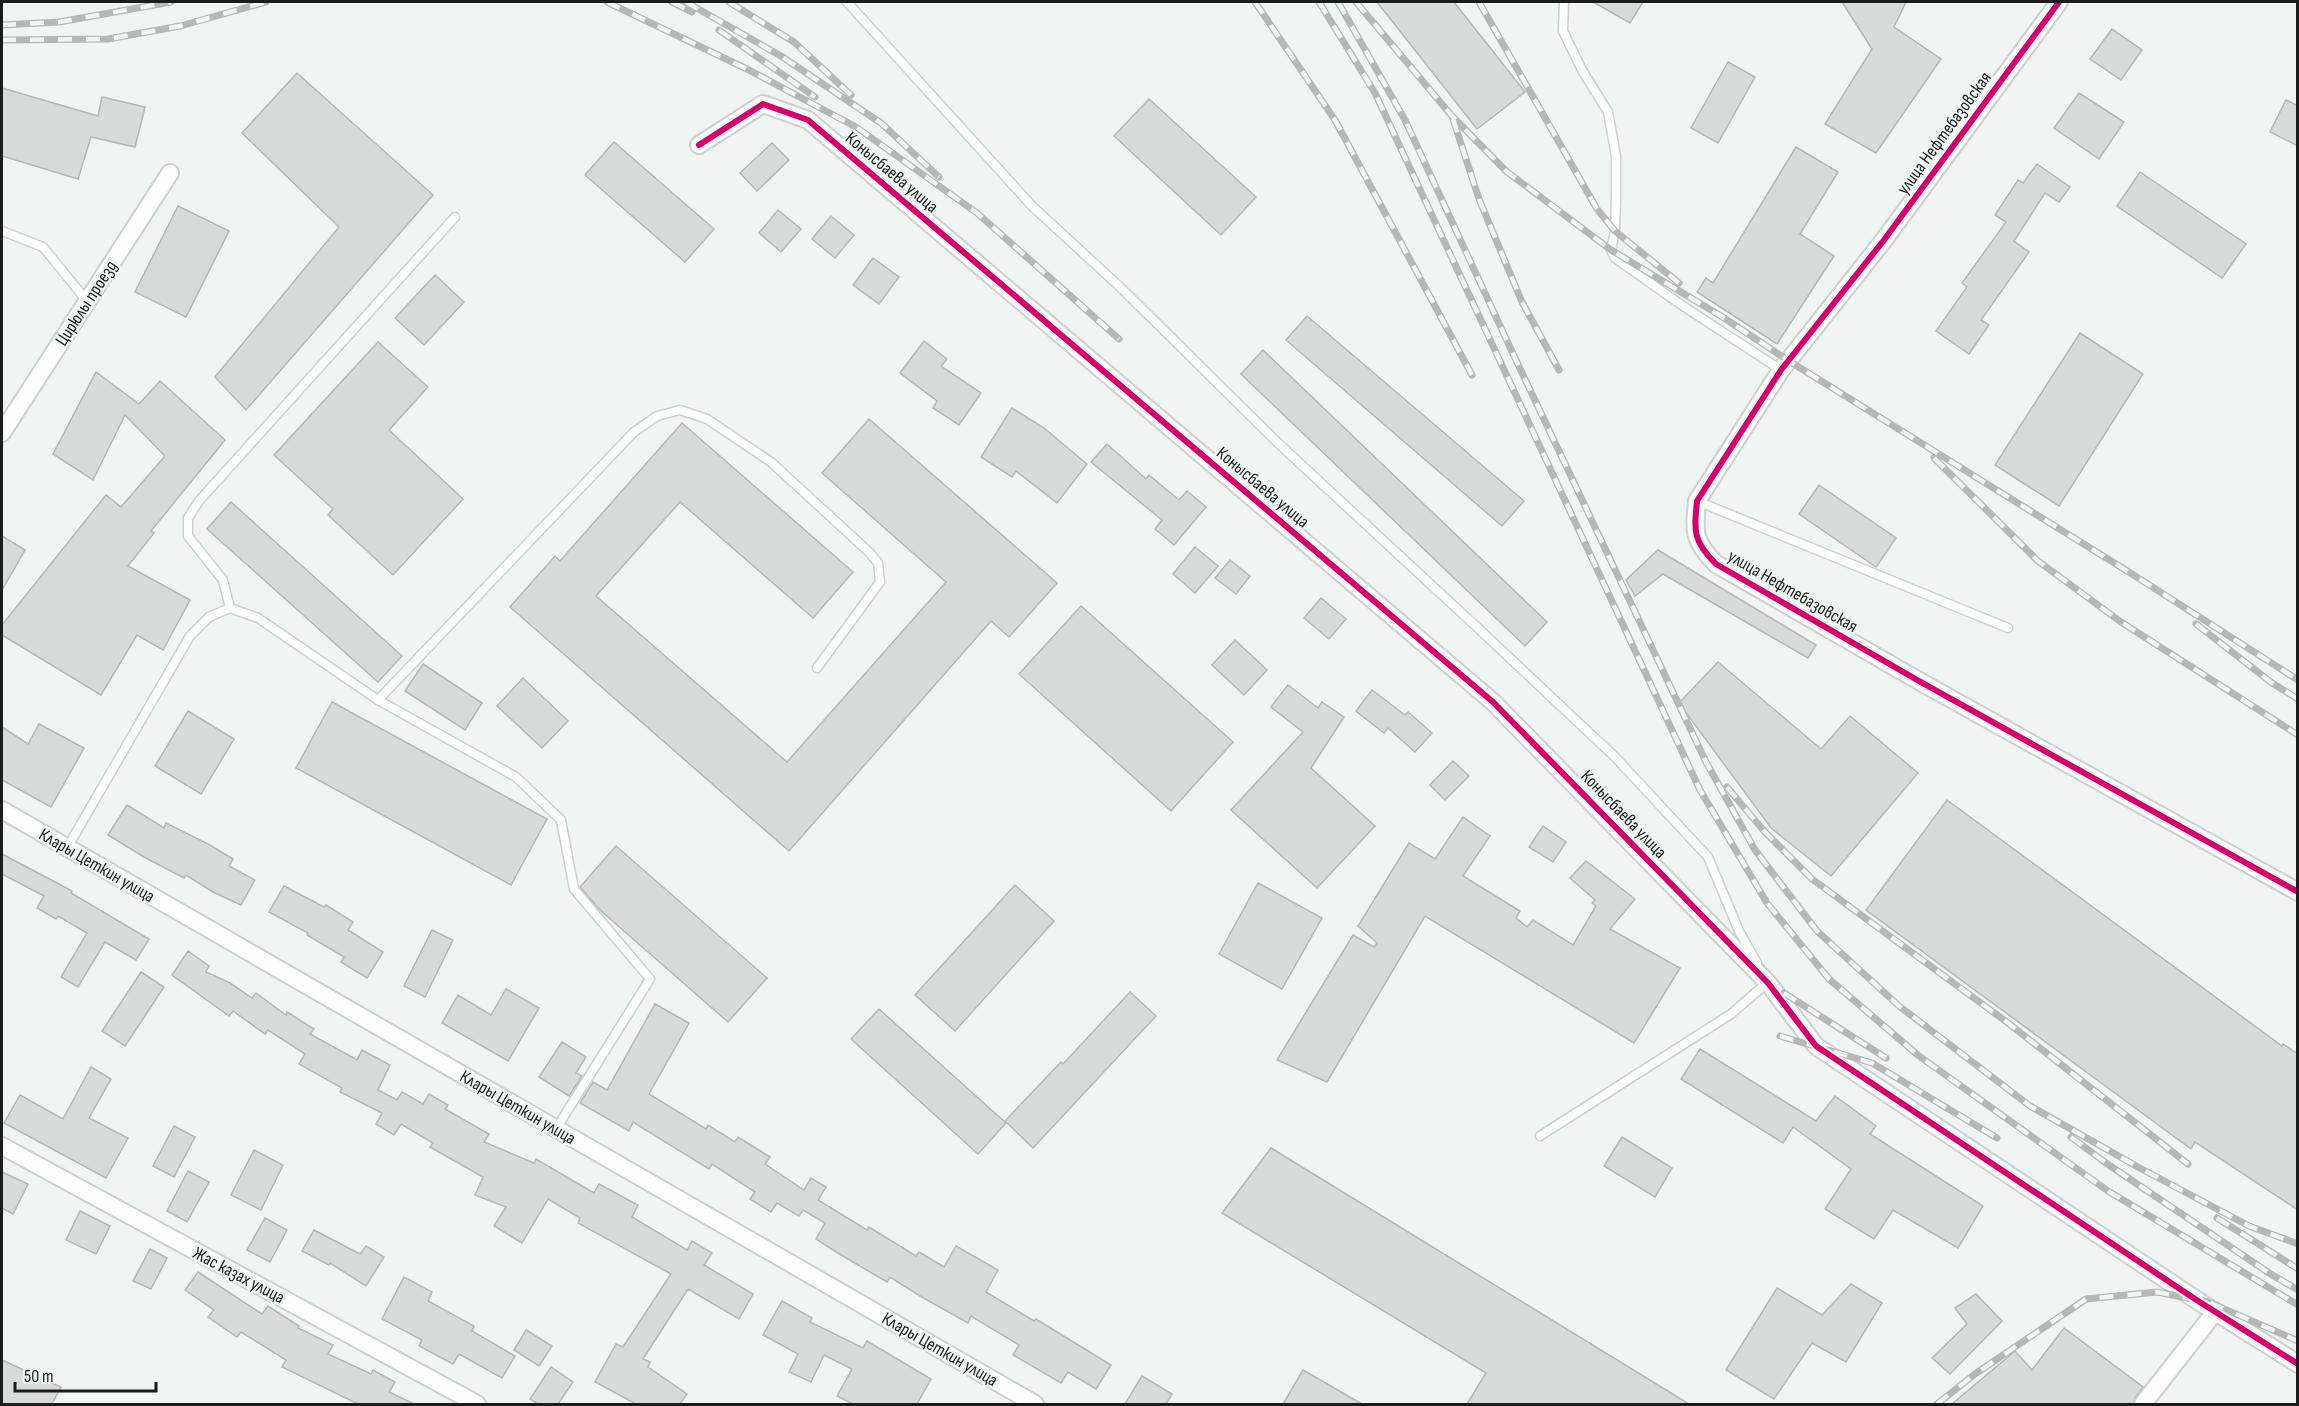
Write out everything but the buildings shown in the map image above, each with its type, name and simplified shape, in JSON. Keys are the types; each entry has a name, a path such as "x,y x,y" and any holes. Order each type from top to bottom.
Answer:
{"street":[{"name":"улица Нефтебазовская","path":"2059,2 1884,240 1781,370 1697,501 1695,526 1700,548 1716,564 1919,681 2298,892"},
{"name":"Конысбаева улица","path":"699,144 763,104 808,120 1493,702 1768,983"},
{"name":"Цирюлы проезд","path":"2,433 170,173"},
{"name":"Клары Цеткин улица","path":"2,810 1035,1404"},
{"path":"1768,983 1816,1046 2215,1312 2298,1364"},
{"name":"Жас казах улица","path":"2,1146 477,1404"},
{"path":"2143,1404 2215,1312"}],"lane":[{"path":"847,2 1032,206 1119,286 1279,444 1615,757 1708,857 1739,931 1768,983 1731,1014 1540,1136"},
{"path":"1564,2 1563,31 1582,70 1608,112 1616,156 1615,221 1611,250 1615,258 1781,370"},
{"path":"230,608 223,580 188,536 188,518 199,501 455,217"},
{"path":"2,231 43,247 87,301"},
{"path":"378,700 634,432 657,416 680,410 707,419 771,462 878,563 880,582 817,668"},
{"path":"1697,501 2008,628"},
{"path":"67,848 190,636 209,617 230,608 258,618 378,700 516,777 561,820 574,889 650,979 556,1129"}],"railway":[{"path":"2,25 59,22 171,2"},
{"path":"2,40 108,39 180,26 266,2"},
{"path":"607,2 747,69 856,127 977,213 1119,339"},
{"path":"672,2 692,12"},
{"path":"686,2 781,56 881,123 939,177"},
{"path":"729,2 794,42 851,95"},
{"path":"1255,2 1335,120 1472,375"},
{"path":"1319,2 1375,93 1700,790 1767,903 1829,979 1919,1056 2108,1191 2298,1305"},
{"path":"1338,2 1405,120 1706,762 1755,850 1817,931 1899,1006 2030,1106 2249,1226 2298,1244"},
{"path":"1356,2 1452,116 1506,171 1611,250 1721,316 2298,680"},
{"path":"1479,2 1597,209 1615,231 1679,283"},
{"path":"719,30 815,97"},
{"path":"1453,119 1479,199 1522,302 1559,370"},
{"path":"1934,458 2038,561 2121,622 2298,735"},
{"path":"2196,624 2272,683 2298,699"},
{"path":"1727,787 1764,831 1812,879 2008,1023 2188,1164"},
{"path":"1784,993 1886,1058"},
{"path":"1780,1036 1872,1063 1997,1138"},
{"path":"2071,1137 2269,1273 2298,1290"},
{"path":"2217,1218 2298,1269"},
{"path":"1937,1404 1975,1374 2086,1299 2157,1292 2208,1302 2298,1341"}],"cycle path":[{"path":"2059,2 1884,240 1781,370 1697,501 1695,521 1697,536 1703,549 1716,564 1919,681 2298,892"},
{"path":"699,145 763,104 808,120 1493,702 1768,983 1816,1046 2195,1299 2298,1364"}]}
